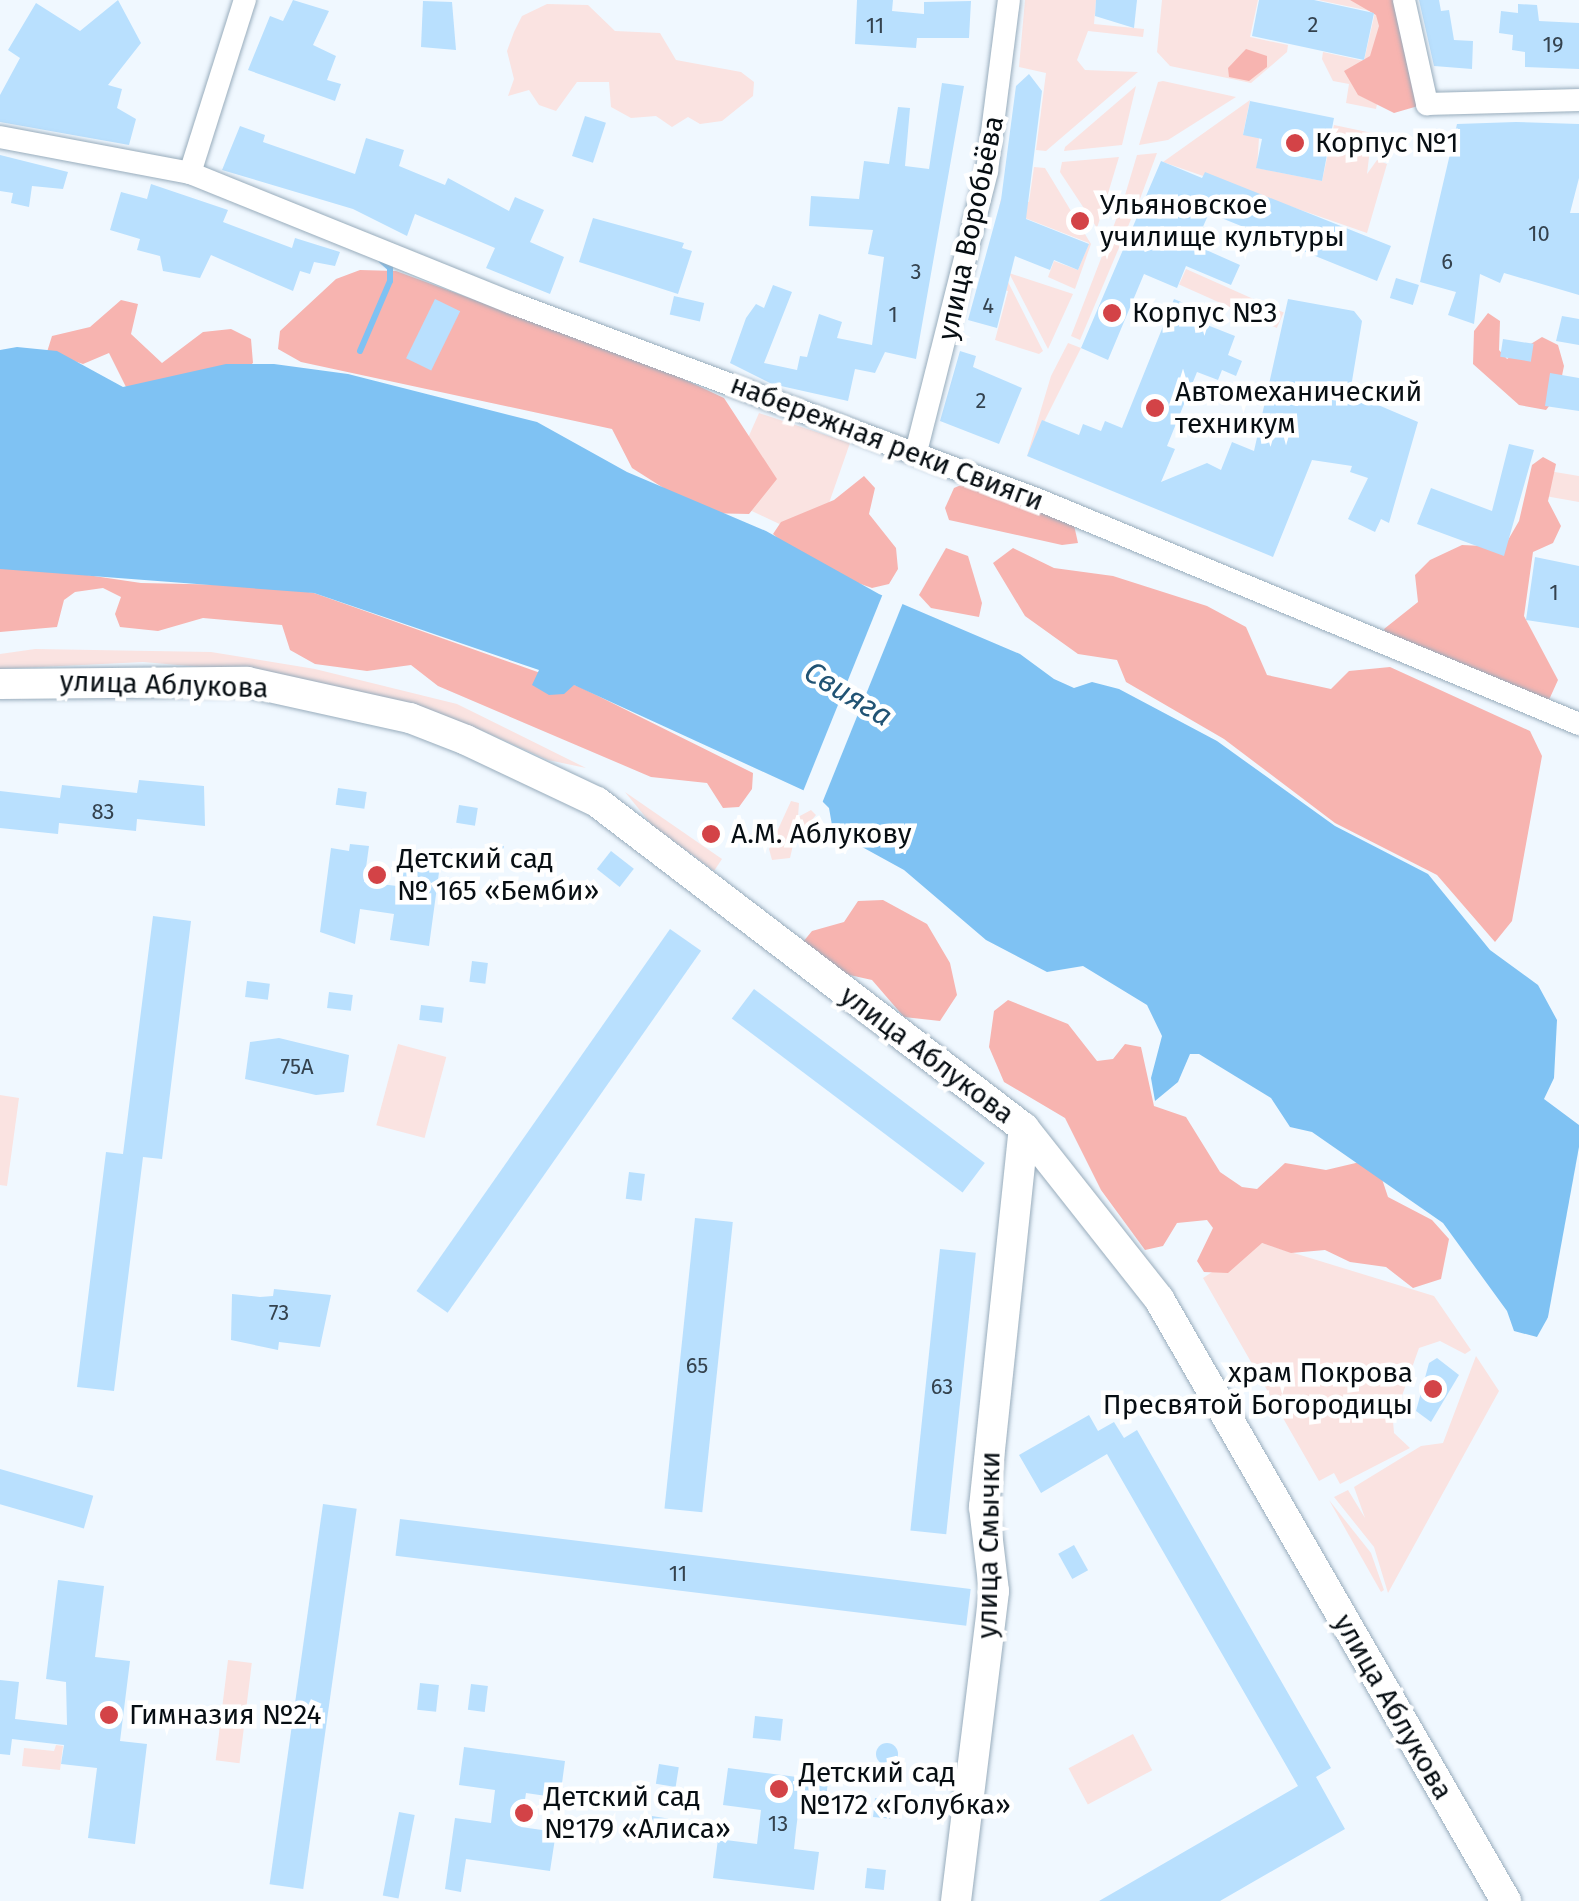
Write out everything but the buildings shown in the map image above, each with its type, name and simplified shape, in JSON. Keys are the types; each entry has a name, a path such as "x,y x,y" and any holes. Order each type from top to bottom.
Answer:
{"street":[{"path":"190,173 246,0"},
{"name":"улица Воробьёва","path":"916,452 987,171 1009,0"},
{"path":"1404,0 1427,104 1579,100"},
{"name":"набережная реки Свияги","path":"0,136 190,173 512,303 916,452 1579,724"},
{"name":"улица Аблукова","path":"0,684 246,682 410,718 466,740 596,802 1024,1128 1159,1299 1506,1901"},
{"name":"улица Смычки","path":"956,1901 994,1591 984,1507 1024,1128"}],"shaded area":[{"path":"1025,0 1096,0 1094,24 1144,29 1143,37 1088,31 1077,60 1085,70 1138,72 1046,151 1036,150 1046,73 1019,67"},
{"path":"1162,0 1258,0 1250,37 1288,45 1287,52 1251,83 1170,66 1157,52"},
{"path":"1318,0 1385,0 1393,23 1376,109 1346,103 1349,84 1333,81 1322,59 1323,52 1364,61 1375,12"},
{"path":"1350,0 1400,0 1418,106 1394,113 1358,95 1344,71 1370,56 1379,26 1376,15"},
{"path":"547,4 588,5 615,31 660,33 676,60 741,72 754,82 753,96 722,121 700,124 688,117 672,127 656,116 631,118 611,107 609,82 577,82 556,111 539,105 529,90 508,96 514,79 507,51 514,32 522,16"},
{"path":"1246,49 1267,56 1267,67 1249,81 1229,77 1228,68"},
{"path":"1158,82 1236,97 1168,140 1139,145"},
{"path":"1136,86 1122,145 1064,151 1065,147"},
{"path":"1250,100 1243,134 1259,138 1257,168 1322,181 1334,125 1372,133 1367,174 1377,160 1387,164 1367,233 1163,162"},
{"path":"1157,153 1137,207 1123,202 1137,155"},
{"path":"1119,157 1097,228 1060,172 1062,162"},
{"path":"1034,167 1045,168 1091,244 1075,289 1048,277 1054,261 1078,270 1089,243 999,208 1001,199 1029,202"},
{"path":"1119,212 1132,217 1080,340 1071,336"},
{"path":"1186,269 1284,313 1277,328 1179,285"},
{"path":"360,270 396,271 660,368 724,398 777,479 749,514 703,513 632,468 612,429 301,362 278,349 280,331 336,279"},
{"path":"1009,273 1073,294 1048,349"},
{"path":"1007,280 1043,351 1039,354 995,340 1008,291 979,283"},
{"path":"121,300 138,304 131,334 162,363 203,332 231,329 251,339 253,363 243,371 126,387 109,353 83,364 47,352 52,336 90,327"},
{"path":"1488,313 1500,321 1499,350 1507,359 1542,337 1558,345 1564,366 1558,395 1546,410 1519,405 1473,364 1474,331"},
{"path":"1068,343 1081,348 1027,456 1051,376"},
{"path":"759,413 850,443 828,506 792,530 722,497"},
{"path":"1543,457 1556,464 1548,501 1561,526 1553,543 1533,552 1524,616 1558,680 1548,702 1387,640 1384,629 1418,602 1415,575 1430,560 1462,545 1504,547 1519,521 1532,465"},
{"path":"1549,471 1579,476 1579,502 1545,496"},
{"path":"864,476 875,488 869,514 896,548 898,569 889,584 872,588 810,566 773,534 781,522 834,500"},
{"path":"968,482 1074,525 1078,543 1062,545 949,520 945,508 954,488"},
{"path":"946,548 968,556 982,603 979,617 931,608 919,595"},
{"path":"1013,548 1054,568 1113,576 1207,606 1246,627 1267,675 1331,689 1349,671 1390,667 1530,731 1542,756 1512,921 1495,942 1437,875 1335,823 1224,739 1126,682 1117,660 1078,654 1025,616 993,563"},
{"path":"33,567 141,583 273,586 314,593 580,687 753,773 752,789 739,807 723,808 707,783 651,777 438,686 411,665 367,671 315,664 290,650 282,625 203,618 158,631 120,627 115,614 121,597 103,588 75,592 64,600 57,627 0,632 0,569"},
{"path":"35,649 211,652 315,669 457,704 586,768 548,760 476,728 224,669 143,662 0,669 0,654"},
{"path":"625,792 722,859 714,871 652,825"},
{"path":"791,801 799,803 798,817 811,810 816,815 794,841 790,858 772,860 769,849"},
{"path":"883,900 927,924 950,963 957,995 940,1021 904,1017 872,980 845,974 803,942 812,931 844,922 858,901"},
{"path":"1008,1000 1068,1024 1097,1061 1113,1059 1125,1044 1141,1047 1154,1106 1186,1117 1220,1172 1242,1187 1257,1189 1285,1163 1326,1170 1360,1162 1380,1173 1388,1197 1432,1220 1449,1239 1441,1279 1413,1288 1386,1267 1350,1262 1325,1250 1291,1253 1262,1243 1228,1273 1204,1272 1197,1261 1213,1228 1207,1220 1177,1223 1163,1246 1145,1250 1101,1190 1065,1118 1004,1082 989,1047 994,1011"},
{"path":"398,1044 446,1057 425,1138 376,1125"},
{"path":"0,1095 19,1098 7,1186 0,1185"},
{"path":"1258,1242 1434,1296 1471,1350 1465,1354 1440,1341 1419,1348 1393,1421 1394,1433 1410,1448 1340,1484 1334,1473 1319,1481 1203,1278"},
{"path":"1476,1356 1499,1391 1388,1593 1374,1547 1334,1497 1348,1490 1365,1518 1354,1487 1421,1446 1443,1443"},
{"path":"1329,1500 1371,1553 1384,1590 1381,1592"},
{"path":"228,1660 252,1663 240,1763 216,1760"},
{"path":"1133,1734 1152,1770 1088,1804 1069,1768"},
{"path":"56,1745 63,1746 60,1770 22,1766 24,1748 54,1751"}],"water":[{"name":"Свияга","path":"17,347 57,351 123,387 226,364 274,364 348,374 537,422 627,472 766,531 879,594 1020,654 1054,679 1074,688 1092,682 1119,689 1217,741 1335,826 1428,874 1490,950 1538,985 1557,1020 1554,1078 1544,1099 1579,1125 1579,1262 1537,1337 1514,1331 1507,1311 1443,1223 1312,1132 1290,1127 1271,1098 1199,1054 1190,1054 1178,1082 1155,1101 1151,1078 1162,1036 1147,1005 1083,966 1047,972 986,940 904,870 833,831 829,808 818,797 574,685 564,694 549,695 532,685 539,670 314,593 0,569 0,350"}],"pier":[{"path":"884,591 904,599 822,804 801,796"},
{"path":"1579,1147 1579,1277 1546,1328"}],"waterway":[{"path":"360,351 390,281 390,268 382,261"}],"place":[{"name":"Корпус №1","path":"1295,143"},
{"name":"Ульяновское училище культуры","path":"1080,221"},
{"name":"Корпус №3","path":"1112,313"},
{"name":"Автомеханический техникум","path":"1155,408"},
{"name":"А.М. Аблукову","path":"711,834"},
{"name":"Детский сад № 165 «Бемби»","path":"377,875"},
{"name":"храм Покрова Пресвятой Богородицы","path":"1433,1389"},
{"name":"Гимназия №24","path":"109,1715"},
{"name":"Детский сад №172 «Голубка»","path":"779,1789"},
{"name":"Детский сад №179 «Алиса»","path":"524,1813"}]}
